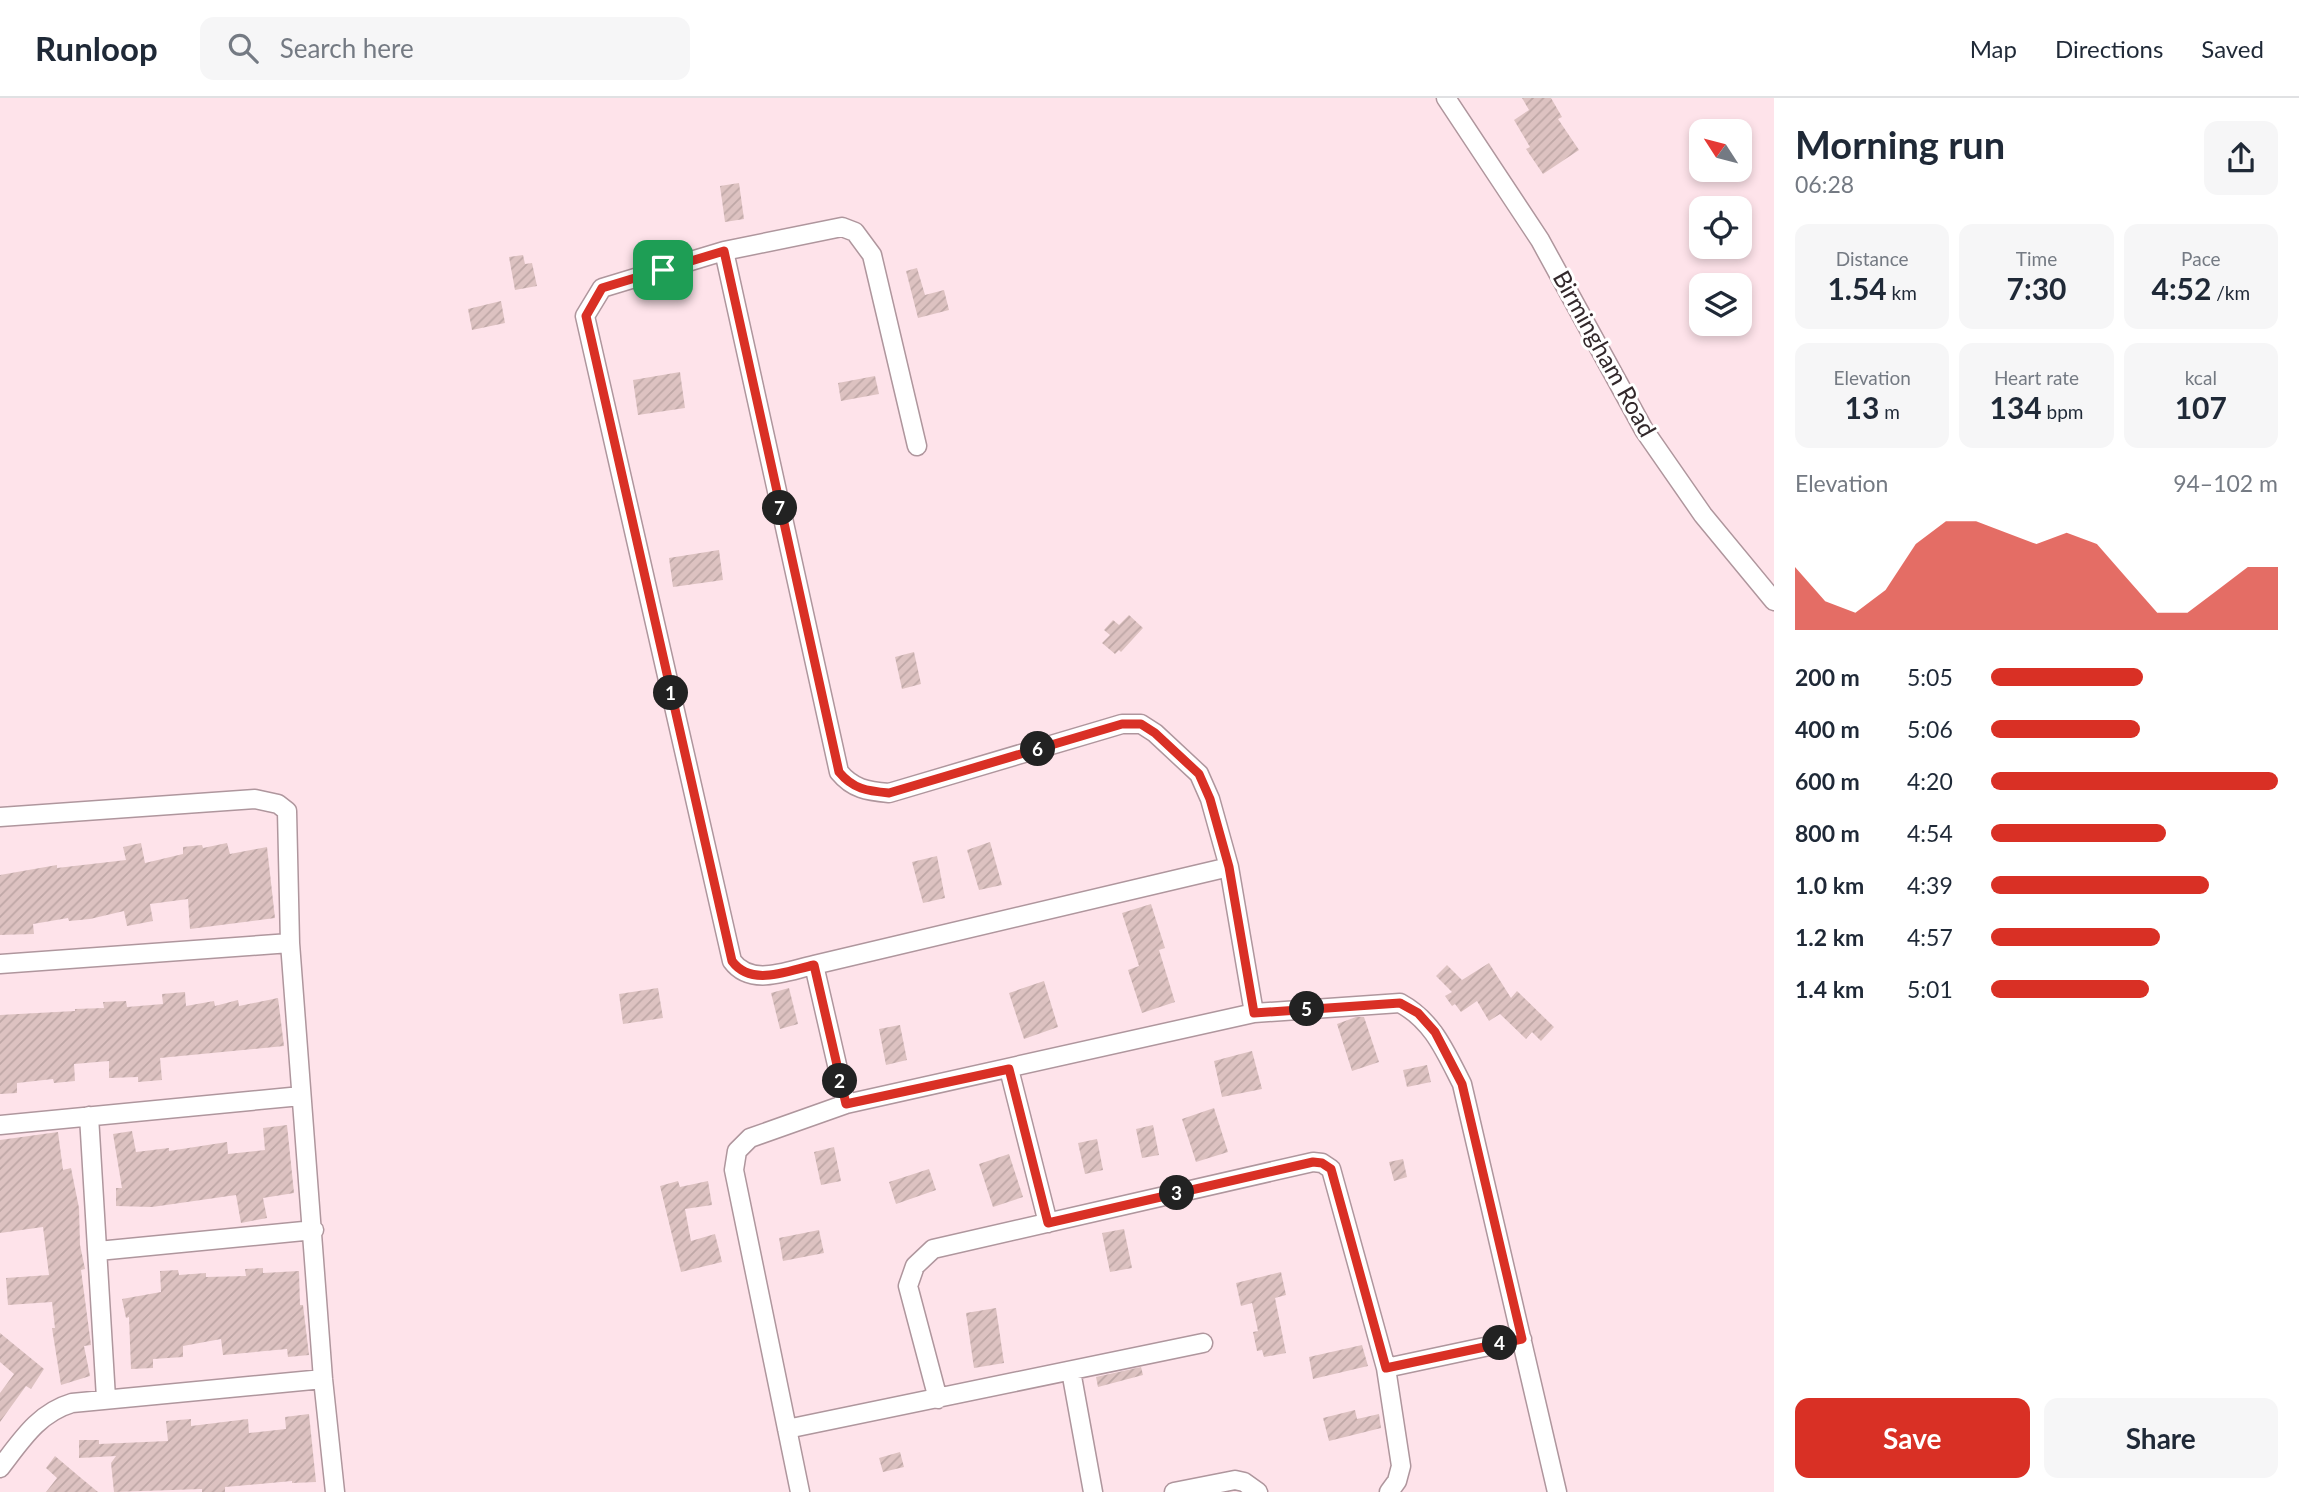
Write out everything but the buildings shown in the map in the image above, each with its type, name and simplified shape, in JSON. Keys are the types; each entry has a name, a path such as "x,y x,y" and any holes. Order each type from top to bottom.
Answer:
{"street":[{"name":"Birmingham Road","path":"1446,98 1540,240 1644,430 1703,515 1774,601"},
{"path":"917,446 872,255 866,243 855,232 842,227 724,251 602,288 586,316 732,961 740,971 758,976 1229,867"},
{"path":"724,251 839,772 849,784 863,790 889,793 1122,724 1141,724 1155,733 1199,774 1210,799 1229,867 1254,1013"},
{"path":"0,817 255,799 278,804 286,811 289,821 290,943 301,1097 314,1230 323,1379 335,1492"},
{"path":"0,964 290,943"},
{"path":"814,965 846,1104"},
{"path":"800,1492 734,1170 737,1151 750,1138 846,1104 1254,1013 1400,1003 1418,1013 1435,1032 1462,1084 1557,1492"},
{"path":"1009,1069 1048,1223"},
{"path":"0,1125 301,1097"},
{"path":"89,1116 106,1398"},
{"path":"938,1399 908,1286 915,1266 933,1249 1313,1162 1322,1163 1331,1169 1386,1368 1401,1466 1397,1481 1390,1492"},
{"path":"98,1251 314,1230"},
{"path":"1386,1368 1522,1339"},
{"path":"787,1429 1203,1343"},
{"path":"1071,1371 1093,1492"},
{"path":"0,1468 36,1423 55,1408 106,1398 323,1379"},
{"path":"1174,1492 1235,1480 1244,1482 1258,1492"}],"route":[{"path":"724,251 839,772 849,784 863,790 889,793 1122,724 1141,724 1155,733 1199,774 1210,799 1229,867 1254,1013 1400,1003 1418,1013 1435,1032 1462,1084 1522,1339 1386,1368 1331,1169 1322,1163 1313,1162 1048,1223 1009,1069 846,1104 814,965 758,976 740,971 732,961 586,316 602,288 663,270 724,251"}]}
